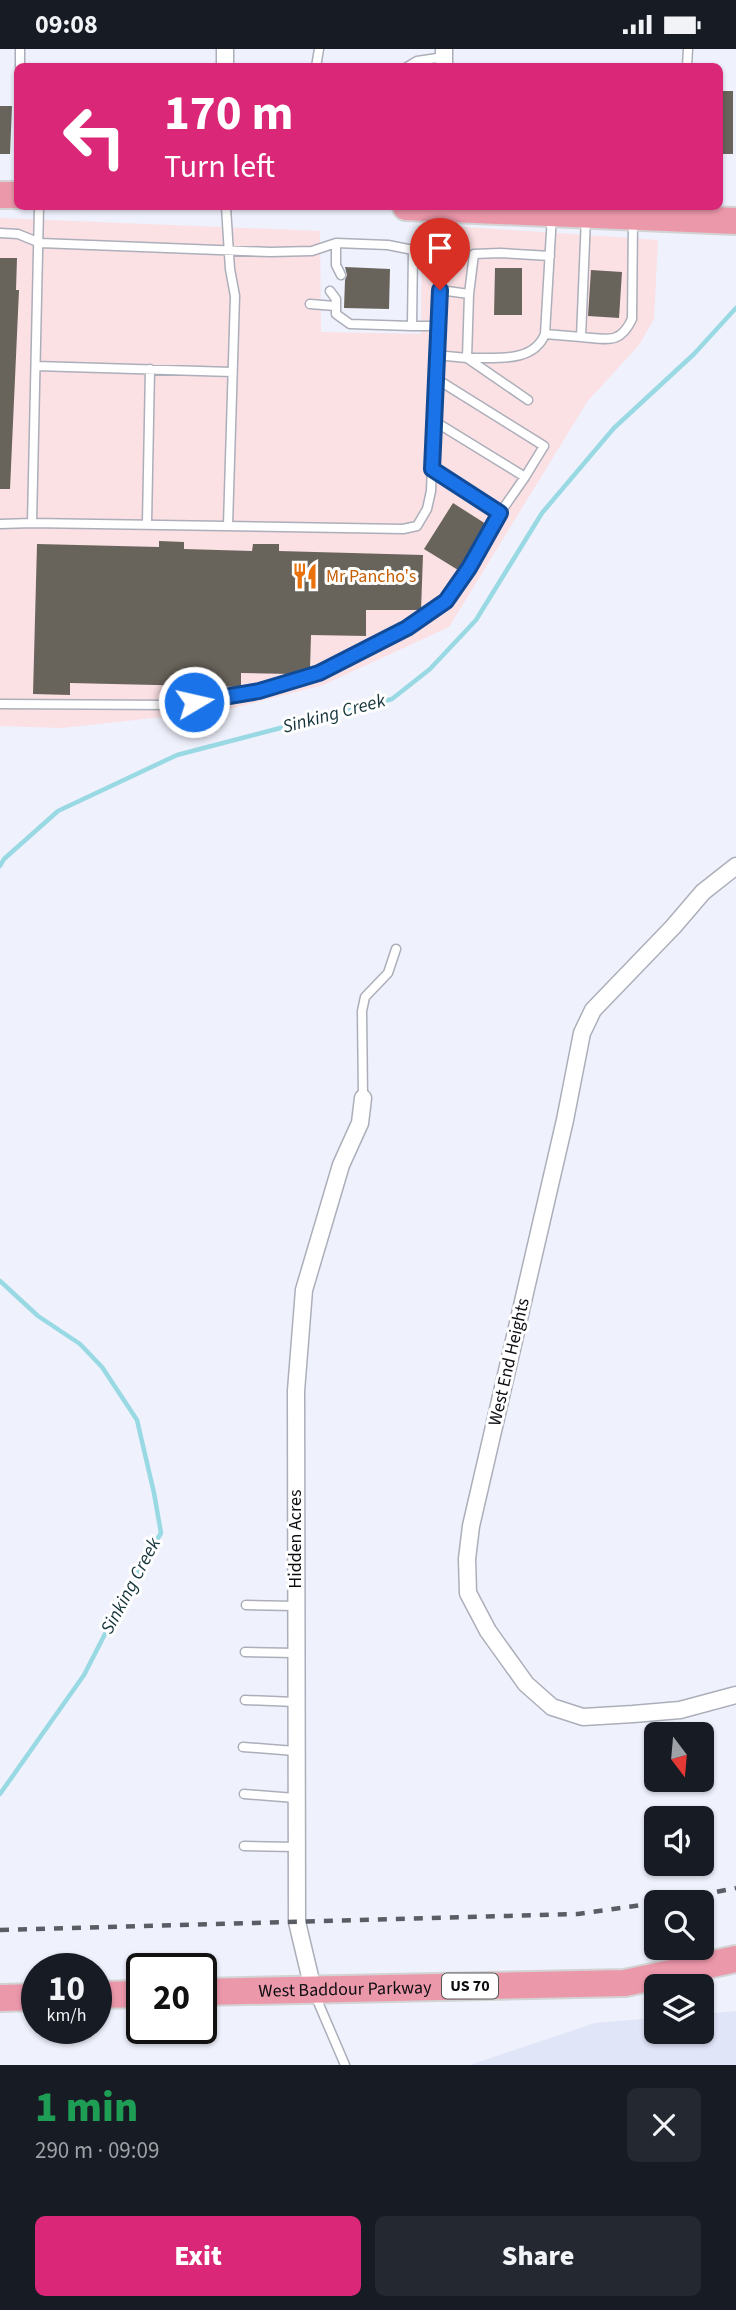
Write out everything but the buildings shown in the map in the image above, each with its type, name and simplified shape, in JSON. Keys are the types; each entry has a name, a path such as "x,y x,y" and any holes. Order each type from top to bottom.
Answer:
{"main road":[{"path":"508,210 586,214 674,212 728,221"},
{"name":"West Baddour Parkway","path":"217,1992 625,1983 736,1959"},
{"path":"0,1998 21,1997"}],"street":[{"name":"West End Heights","path":"736,866 703,892 593,1010 582,1033 565,1120 471,1527 467,1559 468,1593 488,1631 526,1683 552,1707 583,1717 633,1714 680,1710 736,1695"},
{"name":"Hidden Acres","path":"313,1989 297,1922 296,1391 304,1290 341,1165 360,1123 363,1098"}],"lane":[{"path":"414,63 444,58"},
{"path":"32,523 39,210"},
{"path":"226,210 234,296 228,525"},
{"path":"0,524 417,526 427,509 431,491 443,210"},
{"path":"436,355 467,358 520,356 533,352 545,334 552,212"},
{"path":"545,334 616,339 626,332 632,319 624,213"},
{"path":"581,337 586,214"},
{"path":"0,233 18,234 40,243 228,251 312,251 335,243 440,250"},
{"path":"335,243 336,265 341,275"},
{"path":"412,325 413,250"},
{"path":"467,358 469,294 474,254 550,256"},
{"path":"331,274 336,265"},
{"path":"440,290 469,294"},
{"path":"310,304 336,297 336,314 350,324 438,326"},
{"path":"467,358 528,400"},
{"path":"36,366 232,372"},
{"path":"147,523 150,369"},
{"path":"0,704 173,705 259,691 319,673 407,628 446,601 544,446 435,378"},
{"path":"434,421 525,477"},
{"path":"432,469 500,513"},
{"path":"363,1098 362,1011 365,997 388,973 396,949"},
{"path":"246,1605 295,1605"},
{"path":"245,1652 295,1653"},
{"path":"245,1700 295,1702"},
{"path":"243,1748 295,1751"},
{"path":"244,1794 295,1798"},
{"path":"244,1846 296,1847"},
{"path":"313,1989 345,2065"}],"shaded area":[{"path":"0,218 320,231 321,332 421,334 422,224 658,240 654,319 639,345 587,402 449,627 323,685 226,710 62,728 0,726"},
{"path":"736,2011 736,2065 470,2065 595,2023 644,2019 644,2044 714,2044 714,2013"}],"waterway":[{"name":"Sinking Creek","path":"0,866 4,859 58,811 177,755 392,699 430,669 476,620 542,513 614,428 694,354 736,308"},
{"name":"Sinking Creek","path":"0,1281 38,1316 80,1344 102,1367 137,1420 161,1533 128,1589 84,1675 0,1794"}],"railway":[{"path":"714,1892 736,1888"},
{"path":"0,1930 578,1914 644,1905"}],"place":[{"name":"Mr Pancho's","path":"305,576"}],"route":[{"path":"194,702 259,691 319,673 407,628 446,601 469,568 500,513 432,469 440,290"}]}
